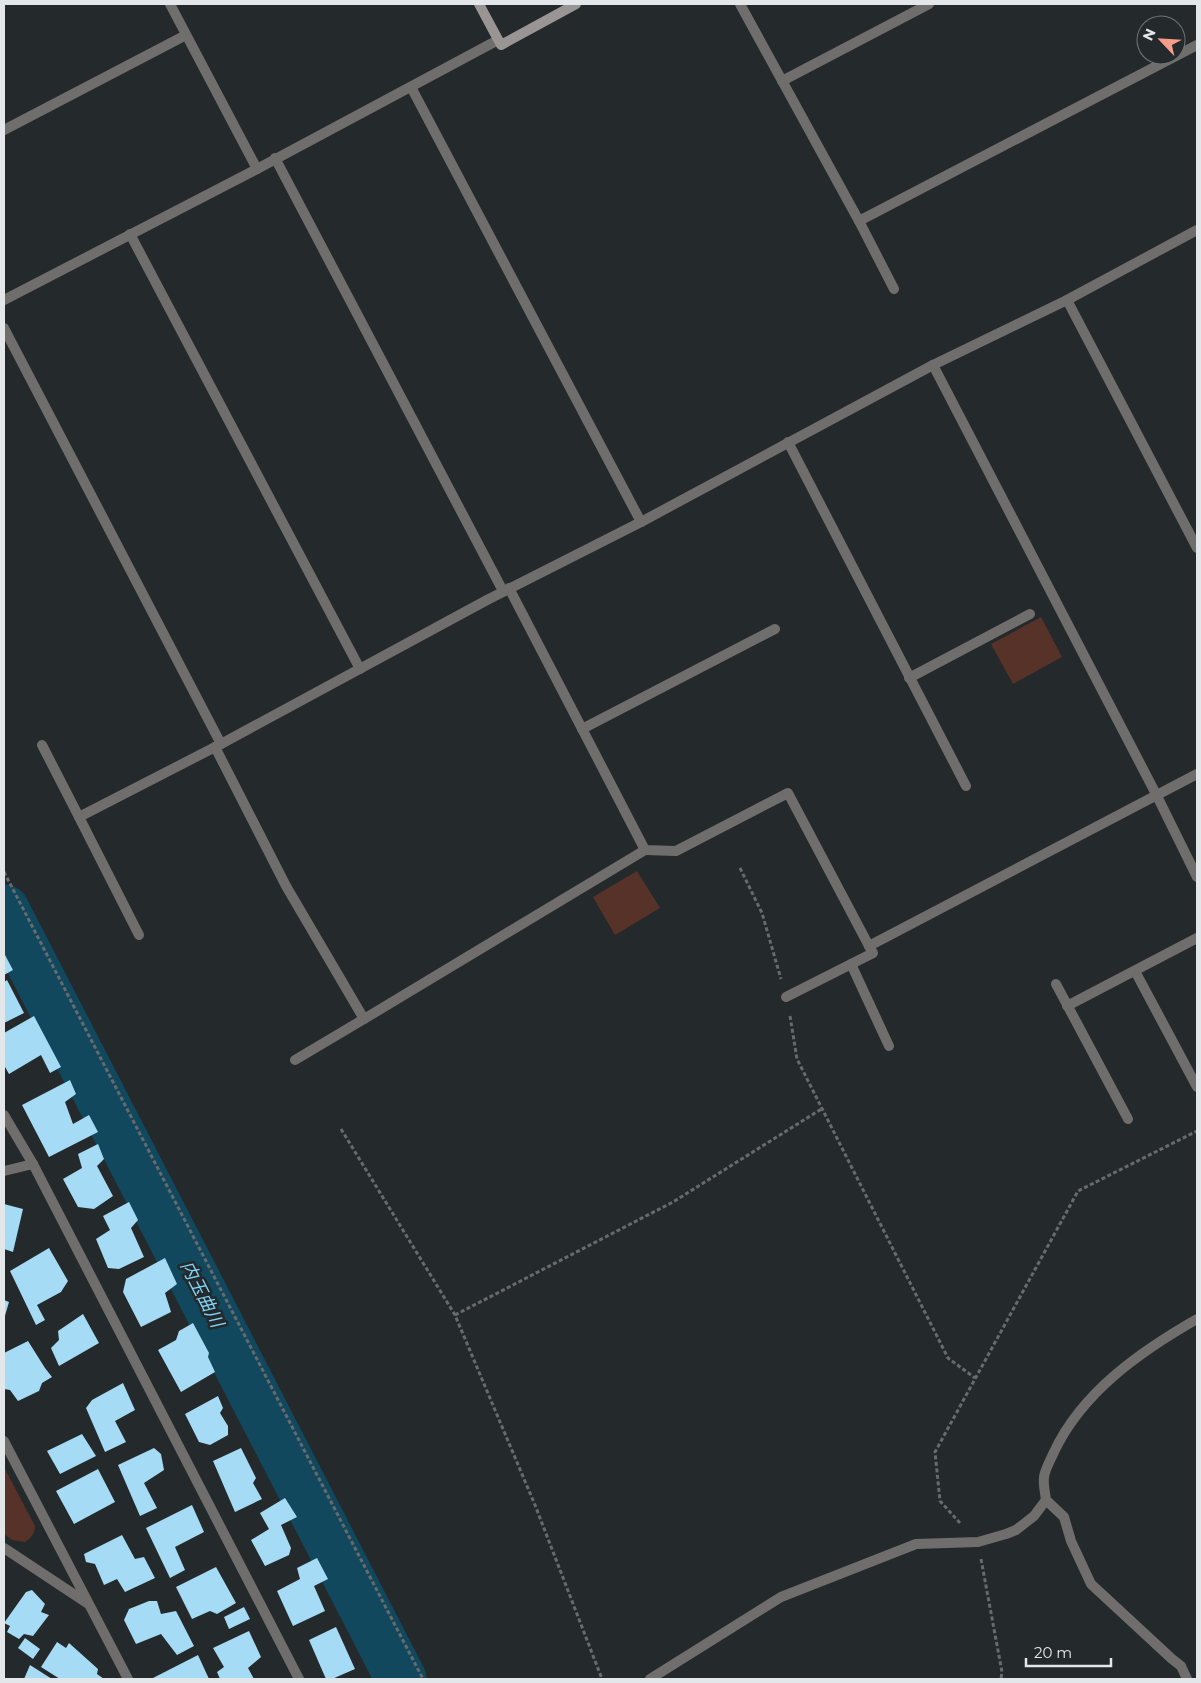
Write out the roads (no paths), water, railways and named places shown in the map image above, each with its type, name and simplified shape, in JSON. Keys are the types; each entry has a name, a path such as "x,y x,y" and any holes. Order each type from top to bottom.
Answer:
{"street":[{"path":"170,4 257,169"},
{"path":"479,4 501,45 576,4"},
{"path":"740,4 894,288"},
{"path":"782,81 929,4"},
{"path":"4,130 186,35"},
{"path":"4,300 257,169 498,40"},
{"path":"859,222 1197,45"},
{"path":"411,87 641,522"},
{"path":"275,158 645,850"},
{"path":"79,817 218,745 506,590 641,522 932,365 1067,300 1197,230"},
{"path":"130,234 360,669"},
{"path":"1067,300 1197,548"},
{"path":"4,328 218,745 286,886 364,1019"},
{"path":"932,365 1157,796 1197,877"},
{"path":"788,442 966,786"},
{"path":"910,678 1030,614"},
{"path":"582,729 775,629"},
{"path":"42,745 138,935"},
{"path":"869,946 1197,774"},
{"path":"295,1060 645,850 676,851 788,793 873,953 786,997"},
{"path":"1068,1006 1197,938"},
{"path":"851,964 889,1046"},
{"path":"1136,971 1197,1087"},
{"path":"1056,984 1128,1119"},
{"path":"4,1115 33,1164 299,1679"},
{"path":"4,1171 33,1164"},
{"path":"650,1679 781,1597 916,1544 978,1542 1016,1530 1034,1516 1046,1500 1044,1475 1061,1438 1074,1418 1101,1389 1130,1363 1159,1340 1197,1319"},
{"path":"4,1441 128,1679"},
{"path":"1046,1500 1064,1517 1071,1541 1092,1584 1181,1666 1187,1679"},
{"path":"4,1548 88,1603"}],"waterway":[{"name":"内玉曲川","path":"4,910 401,1679"}]}
